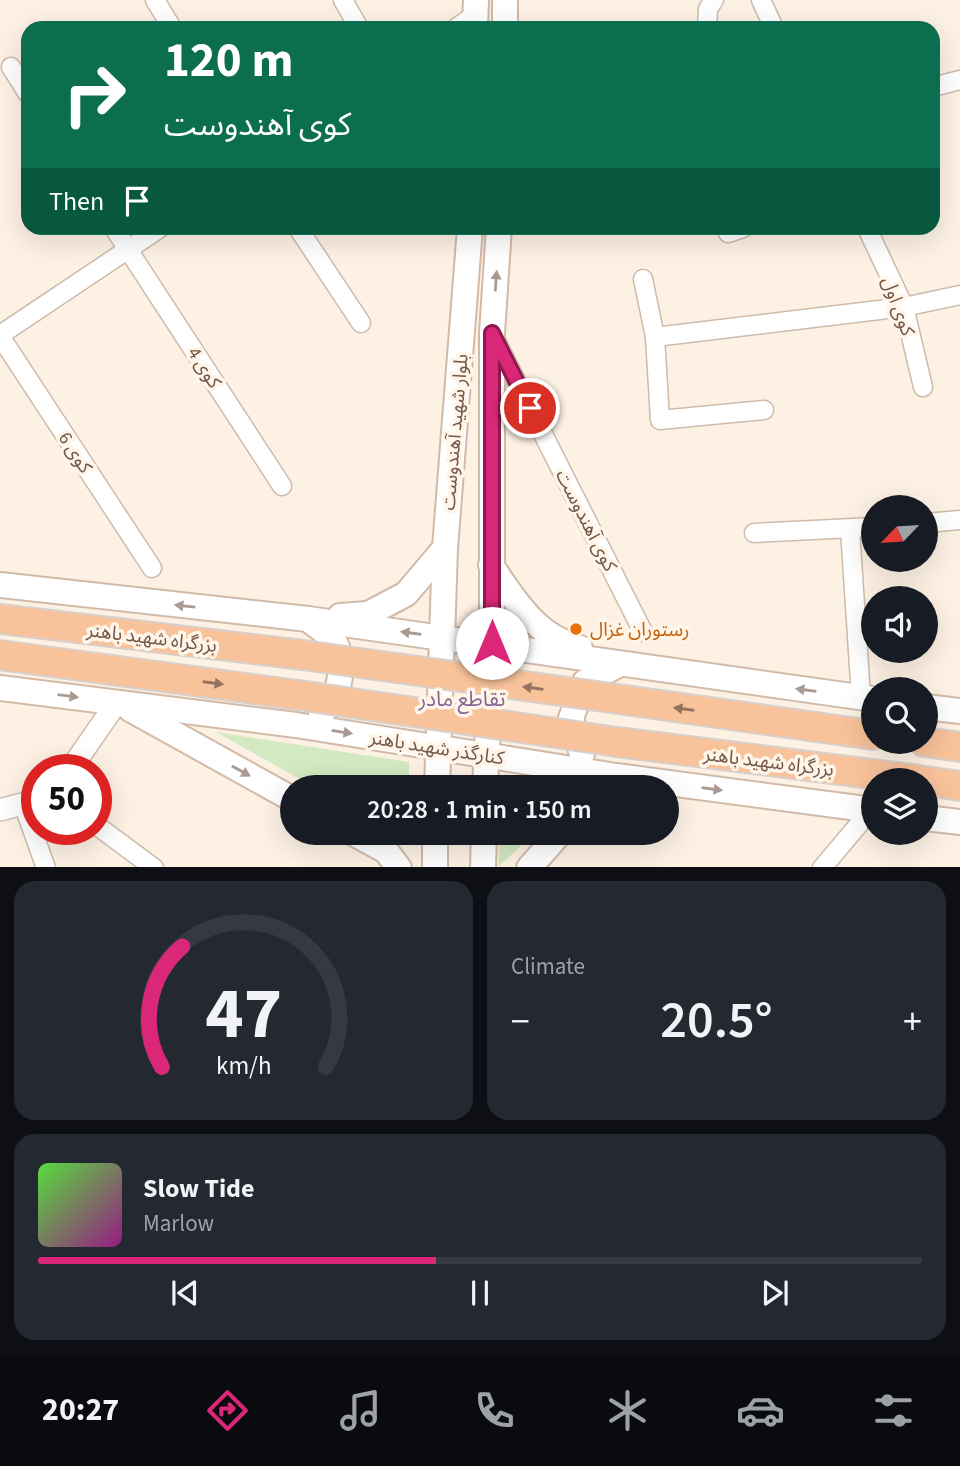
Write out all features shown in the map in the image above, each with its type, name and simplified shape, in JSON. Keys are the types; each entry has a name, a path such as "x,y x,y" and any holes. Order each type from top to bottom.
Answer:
{"highway":[{"name":"بزرگراه شهید باهنر","path":"0,619 303,655 861,733"},
{"name":"بزرگراه شهید باهنر","path":"0,655 617,742 861,773"},
{"path":"938,744 960,747"},
{"path":"938,783 960,786"}],"main road":[{"path":"505,0 505,21"},
{"name":"بلوار شهید آهندوست","path":"437,775 445,548 469,235"},
{"name":"بلوار شهید آهندوست","path":"485,775 492,643 492,333 499,235"},
{"path":"308,619 368,614 406,594 445,548"},
{"path":"491,565 514,599 552,637 620,664"},
{"path":"0,585 308,619 861,697"},
{"path":"296,724 327,709 342,677 335,642 308,619"},
{"path":"603,775 583,755 571,718 585,682 620,664"},
{"name":"کنارگذر شهید باهنر","path":"0,688 296,724 486,754 579,775"},
{"path":"117,702 280,792"},
{"path":"938,708 960,712"},
{"name":"کنارگذر شهید باهنر","path":"679,789 861,809"},
{"path":"938,819 960,822"},
{"path":"375,845 386,851 399,867"},
{"path":"435,845 435,867"},
{"path":"483,867 484,845"},
{"path":"529,867 549,845"}],"street":[{"path":"155,0 168,21"},
{"path":"343,0 355,21"},
{"path":"707,21 708,9 714,0"},
{"path":"761,0 771,21"},
{"path":"11,67 21,83"},
{"path":"940,85 960,80"},
{"name":"کوی 4","path":"119,235 282,486"},
{"path":"0,336 149,235"},
{"path":"303,235 361,323"},
{"name":"کوی اول","path":"870,235 904,307 923,387"},
{"path":"643,279 655,337 660,419 764,410"},
{"path":"655,337 904,307 960,295"},
{"name":"کوی آهندوست","path":"492,333 643,632"},
{"name":"کوی 6","path":"0,336 152,568"},
{"path":"938,522 960,520"},
{"path":"754,533 861,528"},
{"path":"850,529 865,677"},
{"path":"81,754 117,702"},
{"path":"0,810 21,804"},
{"path":"822,867 861,823"},
{"path":"112,837 154,867"},
{"path":"41,845 46,867"}],"green space":[{"path":"216,732 409,762 409,775 293,775"},
{"path":"499,845 522,845 498,867"}],"place":[{"name":"رستوران غزال","path":"576,629"}],"district":[{"name":"تقاطع مادر","path":"462,699"}],"route":[{"path":"492,643 492,333 530,408"}]}
